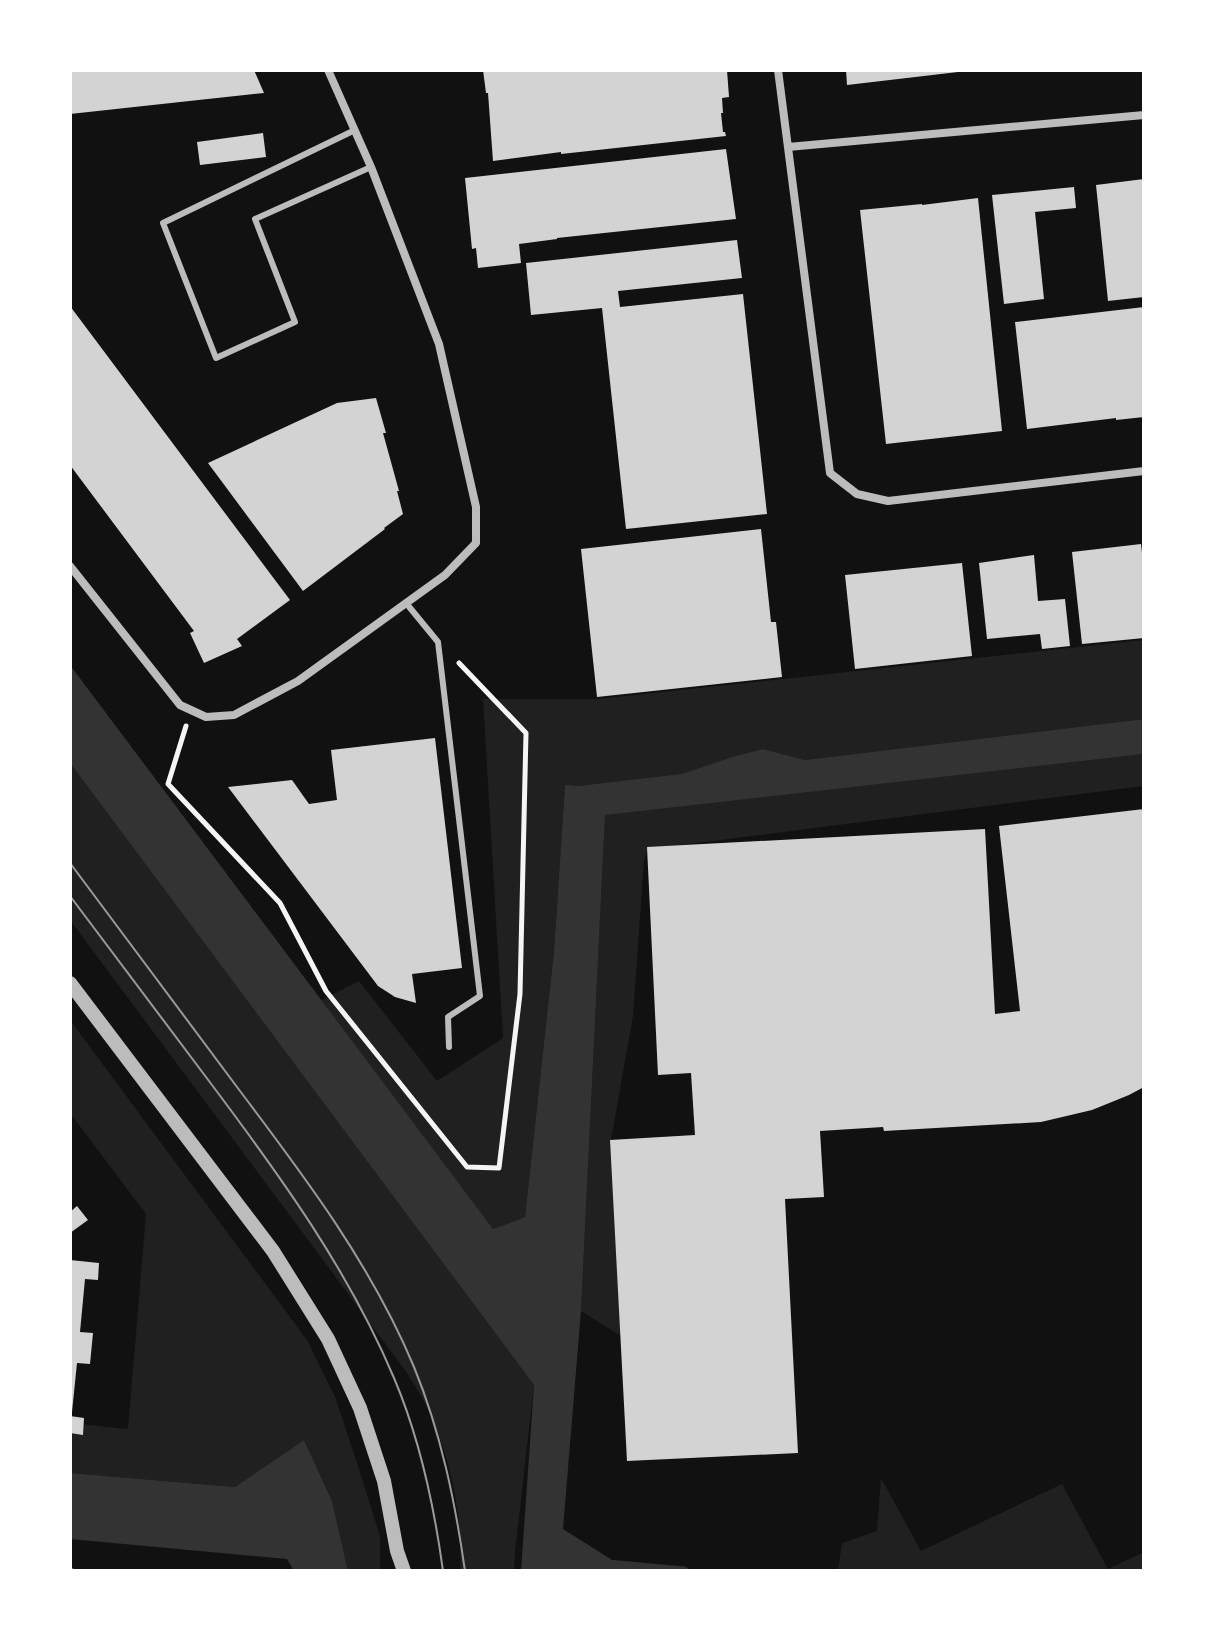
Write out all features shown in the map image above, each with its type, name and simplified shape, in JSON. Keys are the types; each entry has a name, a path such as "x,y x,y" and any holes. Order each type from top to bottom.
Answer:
{"street":[{"path":"70,566 180,705 206,717 234,715 298,681 445,575 476,543 476,507 439,344 371,167 328,70"},
{"path":"778,70 830,473 857,494 888,501 1144,471"},
{"path":"788,147 1144,115"},
{"path":"70,983 273,1251 328,1339 360,1408 384,1481 397,1551 404,1571"},
{"path":"395,1571 397,1551"}],"lane":[{"path":"355,130 163,223 216,358 295,322 255,219 371,167"},
{"path":"406,603 438,642 480,996 448,1017 449,1047"}],"path":[{"path":"191,710 168,784 280,903 326,991 467,1167 499,1168 520,994 526,733 438,642"}],"shaded area":[{"path":"1144,640 1144,719 805,760 763,749 682,775 565,786 554,951 525,1217 493,1229 320,1001 359,981 437,1081 503,1038 483,699 598,699"},
{"path":"70,665 493,1229 525,1217 554,951 565,785 682,774 763,749 805,760 1144,719 1144,754 605,815 581,1311 563,1529 620,1565 619,1571 521,1571 534,1385 70,763"},
{"path":"1144,754 1144,786 657,848 647,852 633,1016 610,1146 621,1336 581,1311 605,814"},
{"path":"70,763 534,1385 514,1571 460,1571 460,1530 449,1469 437,1429 407,1373 70,920"},
{"path":"70,1020 307,1340 336,1399 358,1466 380,1536 380,1571 348,1571 332,1501 304,1440 235,1487 70,1473 70,1423 128,1429 146,1214 70,1113"},
{"path":"304,1440 332,1501 348,1571 294,1571 287,1559 70,1539 70,1473 235,1487"},
{"path":"881,1478 921,1551 1062,1484 1108,1569 1144,1552 1144,1571 838,1571 842,1543 877,1531"}],"building":[{"path":"70,70 254,70 264,93 70,114"},
{"path":"483,70 727,70 729,97 722,98 721,113 726,136 493,161 488,93"},
{"path":"846,70 958,70 958,72 847,85"},
{"path":"263,133 266,157 200,165 197,142"},
{"path":"726,149 736,219 519,244 521,263 478,268 476,248 472,249 465,178"},
{"path":"1144,179 1144,297 1108,301 1096,185"},
{"path":"1074,187 1076,208 1035,212 1044,299 1004,304 992,195"},
{"path":"978,198 1002,431 886,444 860,210"},
{"path":"737,240 742,278 618,291 620,307 743,294 767,514 626,529 602,308 531,315 526,263"},
{"path":"70,306 290,600 237,639 242,646 204,663 190,633 194,631 70,465"},
{"path":"1144,307 1144,417 1027,429 1015,322"},
{"path":"376,398 403,514 303,591 208,463 337,403"},
{"path":"761,529 771,622 776,622 782,677 597,697 581,549"},
{"path":"1141,544 1144,638 1082,644 1072,552"},
{"path":"1034,555 1038,601 1065,599 1070,646 1042,649 1040,634 987,639 979,563"},
{"path":"962,563 972,656 855,669 845,575"},
{"path":"435,738 462,968 412,974 416,1003 395,997 378,986 228,787 292,780 309,804 337,800 331,750"},
{"path":"1144,809 1144,1087 1092,1110 1041,1122 884,1131 883,1127 820,1131 824,1197 785,1199 798,1453 627,1461 610,1140 695,1135 691,1073 658,1075 647,847 985,829 995,1014 1020,1011 999,826"},
{"path":"77,1206 88,1220 70,1233 70,1212"},
{"path":"70,1260 99,1263 98,1280 85,1279 80,1332 93,1333 90,1364 77,1363 72,1412 70,1412"},
{"path":"70,1416 84,1418 83,1435 70,1433"}],"waterway":[{"path":"607,1564 684,1571"}],"tram line":[{"path":"70,863 313,1189 378,1293 414,1367 432,1417 452,1493 465,1571"},
{"path":"70,896 263,1155 312,1226 356,1300 394,1378 419,1448 443,1571"}]}
